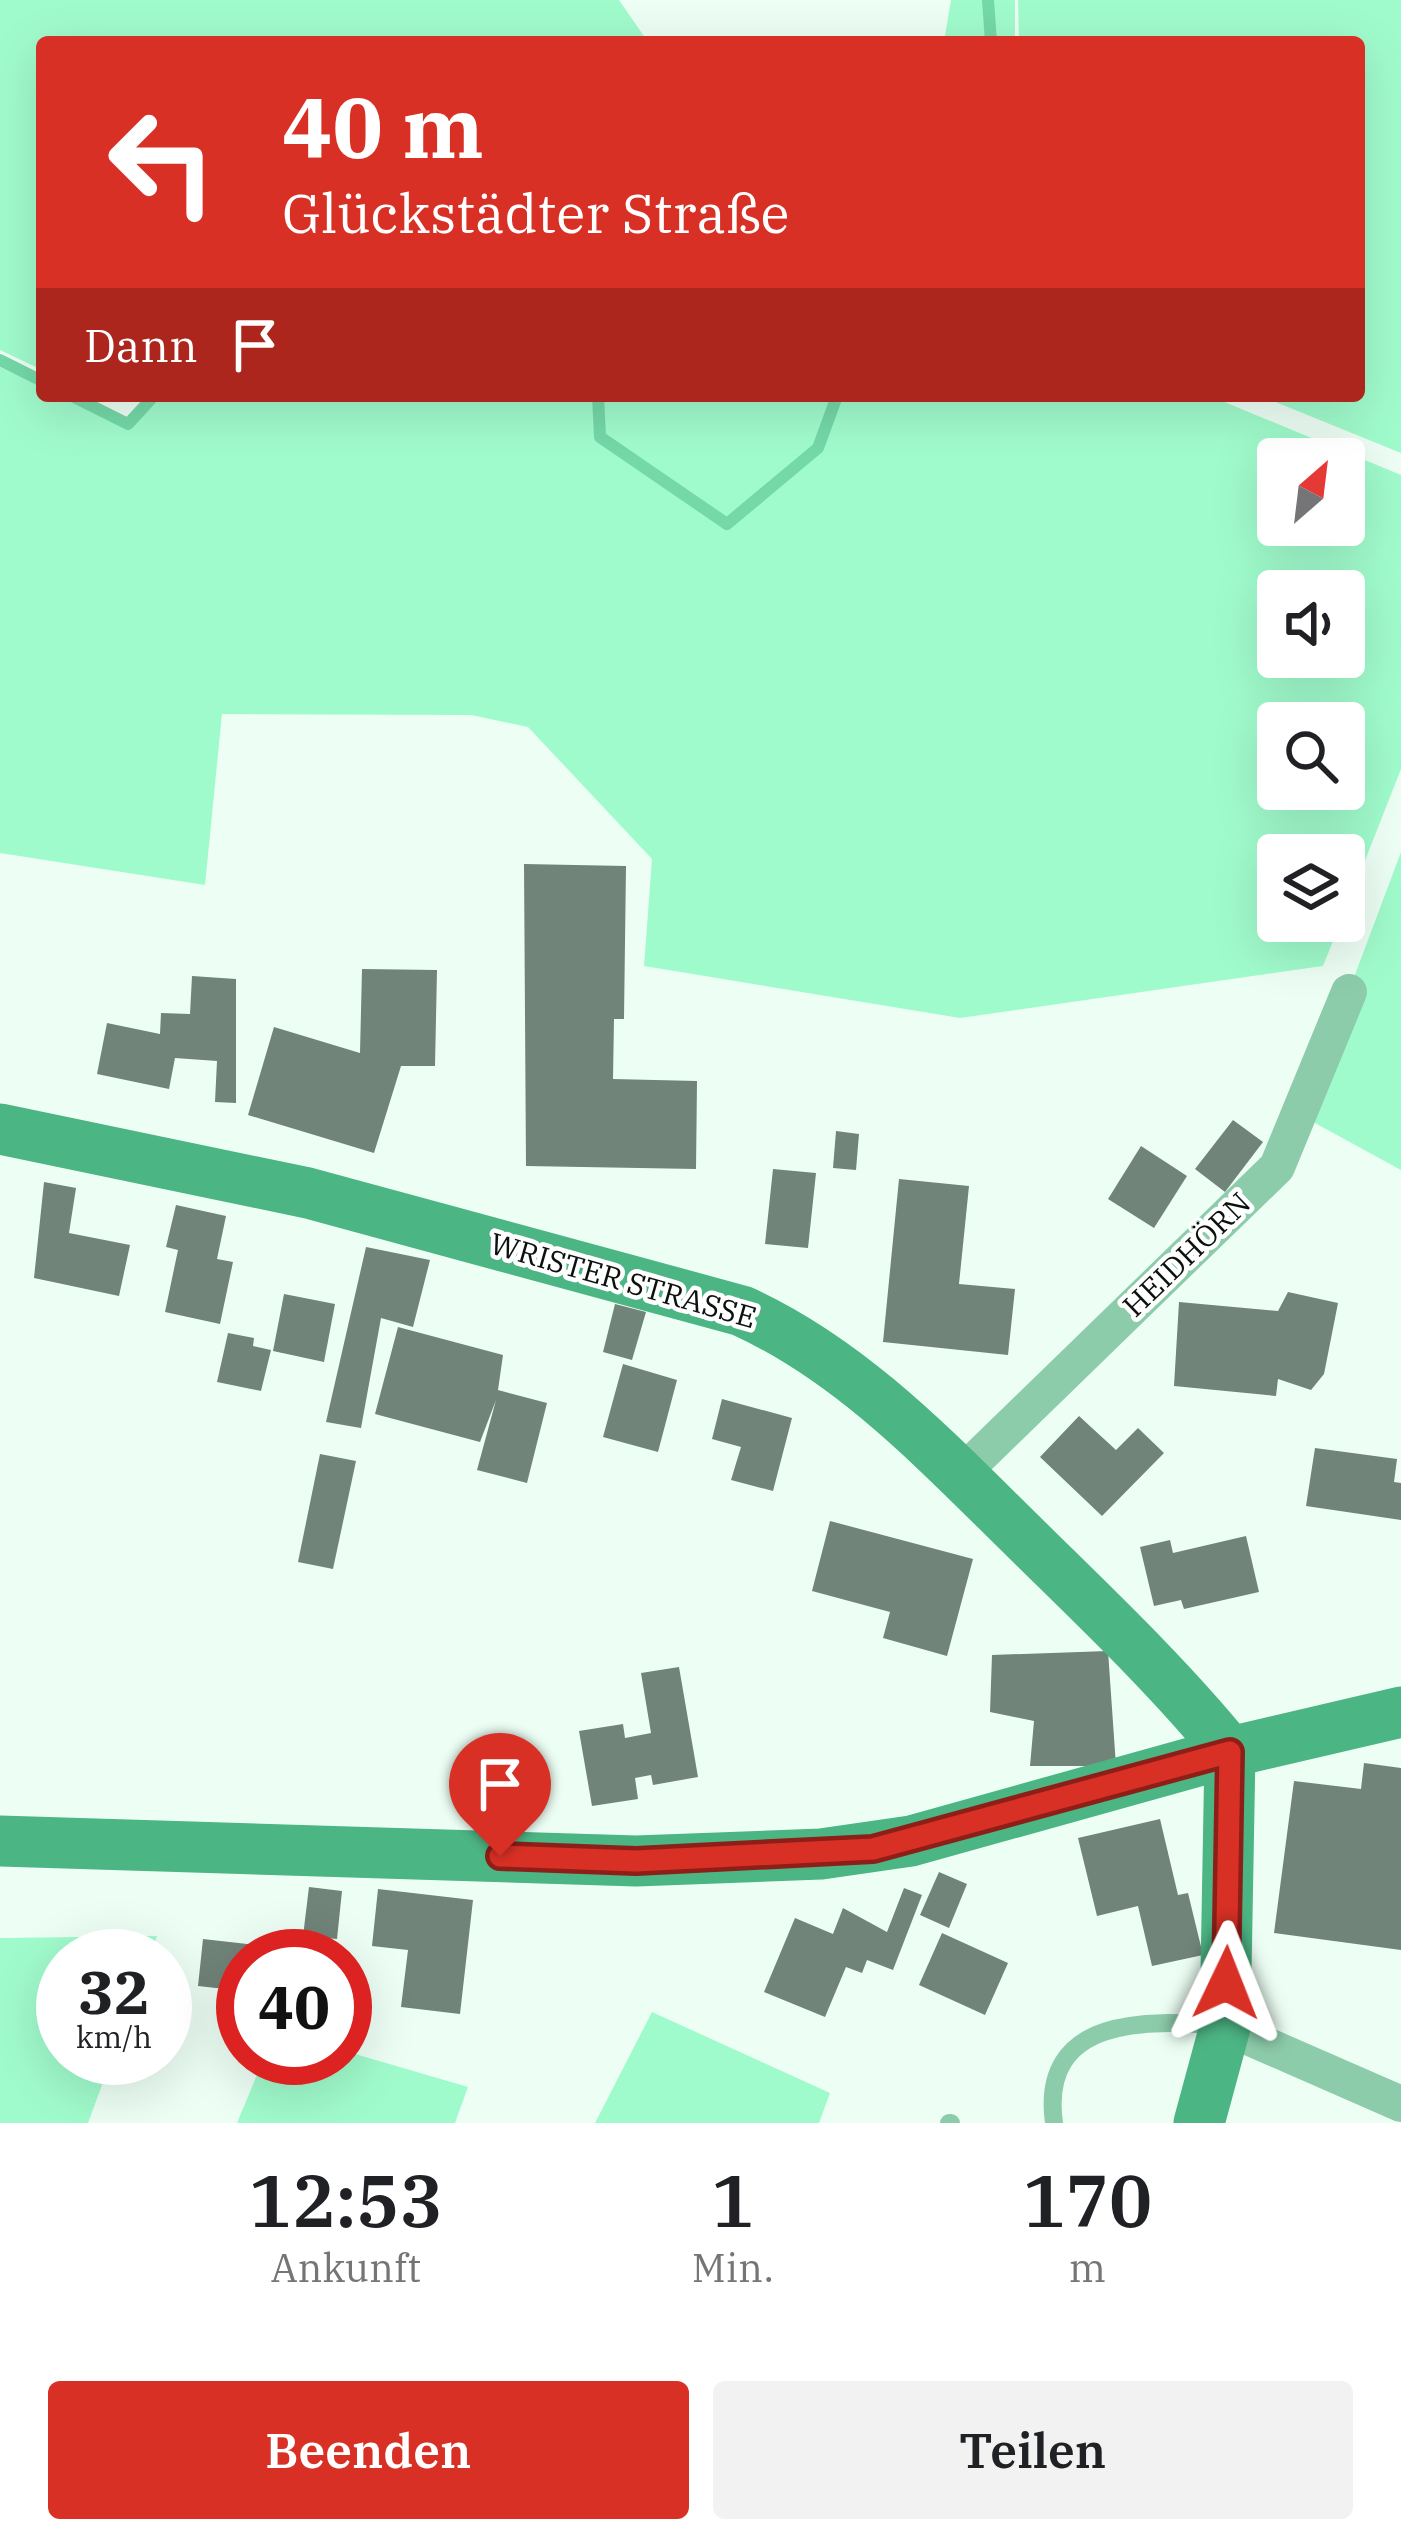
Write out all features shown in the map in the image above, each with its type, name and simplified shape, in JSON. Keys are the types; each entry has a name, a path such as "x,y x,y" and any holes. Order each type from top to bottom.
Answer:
{"street":[{"name":"HEIDHÖRN","path":"960,1475 1276,1167 1349,992"},
{"name":"WRISTER STRASSE","path":"0,1129 308,1192 742,1311 801,1338 838,1364 960,1475 1177,1688 1230,1752"},
{"path":"0,1841 636,1861 821,1855 910,1841 1230,1752 1401,1712"},
{"path":"1199,2123 1225,2027 1230,1752"},
{"path":"1225,2027 1401,2104"}],"lane":[{"path":"1054,2123 1056,2073 1082,2044 1101,2033 1120,2023 1225,2027"}],"green space":[{"path":"0,0 619,0 644,36 36,36 36,367 0,350"},
{"path":"951,0 1015,0 1015,36 945,36"},
{"path":"1018,0 1401,0 1401,453 1276,402 1365,402 1365,36 1019,36"},
{"path":"0,367 36,384 36,402 73,402 130,429 157,402 1225,402 1312,438 1257,438 1257,546 1365,546 1365,460 1401,475 1401,769 1365,861 1365,834 1257,834 1257,942 1333,942 1323,966 960,1018 644,966 652,859 528,727 471,715 222,714 205,885 0,853"},
{"path":"1401,852 1401,1170 1302,1116"},
{"path":"0,1938 36,1938 36,2085 102,2085 88,2123 0,2123"},
{"path":"652,2012 830,2093 819,2123 595,2123"},
{"path":"372,2059 468,2087 455,2123 237,2123 253,2085 372,2085"}],"building":[{"path":"524,864 626,866 624,1019 614,1019 613,1079 697,1081 696,1169 526,1166"},
{"path":"362,969 437,970 435,1066 401,1066 374,1153 248,1115 274,1027 360,1053"},
{"path":"192,976 236,979 236,1103 215,1102 217,1061 175,1058 169,1089 97,1074 107,1023 160,1034 161,1013 190,1014"},
{"path":"1233,1120 1263,1142 1225,1192 1195,1169"},
{"path":"836,1131 859,1134 856,1170 833,1168"},
{"path":"1141,1146 1187,1176 1154,1228 1108,1199"},
{"path":"773,1169 816,1173 808,1248 765,1244"},
{"path":"899,1179 969,1186 959,1284 1015,1289 1008,1355 883,1342"},
{"path":"44,1182 76,1188 69,1233 130,1245 119,1296 34,1278"},
{"path":"176,1205 226,1216 217,1259 233,1262 220,1324 165,1312 178,1250 166,1247"},
{"path":"366,1247 430,1260 413,1327 381,1318 361,1428 326,1422"},
{"path":"1288,1292 1338,1303 1324,1374 1311,1390 1278,1379 1276,1396 1174,1386 1179,1302 1278,1311"},
{"path":"284,1294 335,1304 324,1362 273,1351"},
{"path":"615,1304 646,1312 632,1360 603,1352"},
{"path":"398,1327 503,1355 498,1390 547,1403 527,1483 477,1470 496,1400 480,1442 375,1414"},
{"path":"228,1333 254,1338 253,1346 271,1350 261,1391 217,1382"},
{"path":"623,1364 677,1380 658,1452 603,1437"},
{"path":"722,1399 792,1418 773,1491 731,1480 741,1447 712,1439"},
{"path":"1079,1416 1116,1450 1138,1428 1164,1453 1102,1516 1040,1457"},
{"path":"1315,1448 1397,1459 1394,1482 1401,1483 1401,1520 1306,1506"},
{"path":"320,1454 356,1461 333,1569 298,1562"},
{"path":"830,1521 973,1559 947,1656 883,1638 890,1612 812,1591"},
{"path":"1246,1536 1259,1592 1184,1609 1181,1600 1154,1606 1140,1547 1170,1540 1173,1553"},
{"path":"1108,1651 1116,1766 1030,1766 1034,1721 990,1712 992,1655"},
{"path":"679,1667 698,1777 653,1785 651,1775 635,1778 638,1799 592,1806 579,1731 623,1724 625,1738 651,1733 641,1673"},
{"path":"1364,1763 1401,1768 1401,1950 1274,1933 1294,1781 1361,1789"},
{"path":"1160,1819 1178,1895 1188,1893 1203,1955 1152,1966 1138,1906 1097,1916 1078,1838"},
{"path":"939,1872 967,1884 949,1928 920,1915"},
{"path":"309,1887 342,1891 338,1929 304,1929"},
{"path":"904,1888 922,1895 893,1970 867,1960 862,1973 846,1967 825,2017 764,1992 795,1918 833,1934 843,1908 887,1932"},
{"path":"378,1889 473,1900 460,2014 401,2007 408,1950 372,1946"},
{"path":"942,1933 1008,1963 985,2015 919,1985"},
{"path":"203,1939 216,1940 216,1988 198,1986"}],"waterway":[{"path":"988,0 991,36"},
{"path":"0,360 36,378"},
{"path":"84,402 128,424 148,402"},
{"path":"598,402 600,437 727,524 818,448 835,402"}],"route":[{"path":"500,1856 636,1861 873,1849 1230,1752 1226,1983"}]}
